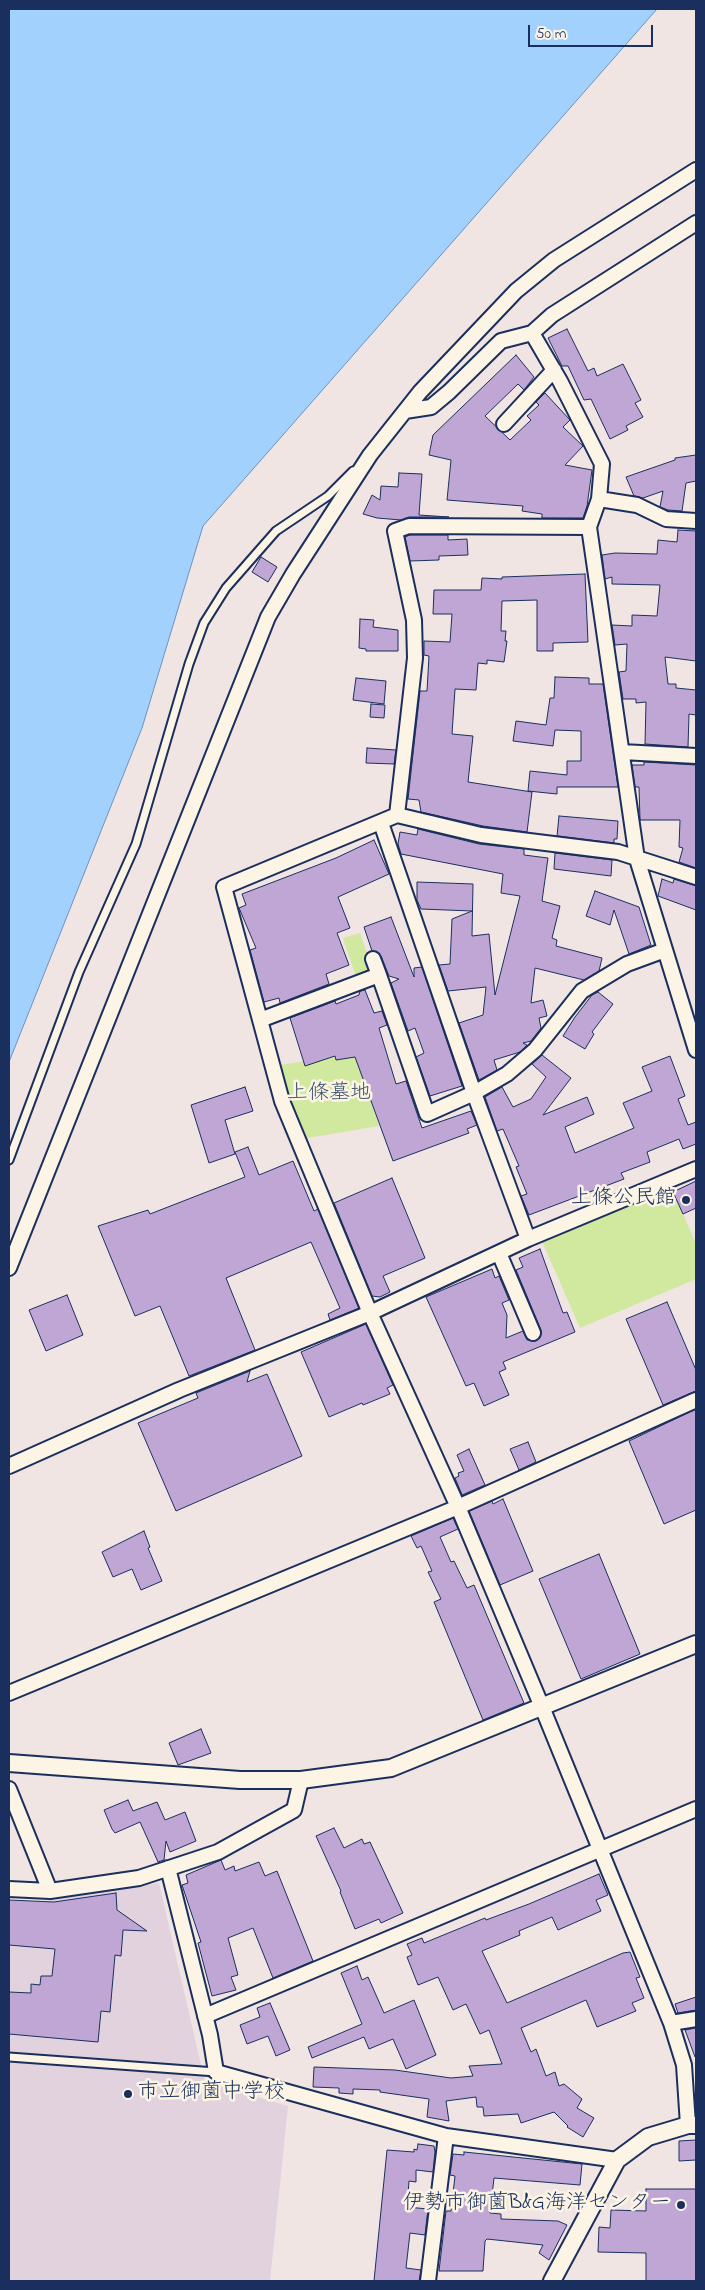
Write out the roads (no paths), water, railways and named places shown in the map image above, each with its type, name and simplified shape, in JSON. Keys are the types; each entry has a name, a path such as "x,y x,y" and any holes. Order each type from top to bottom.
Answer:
{"street":[{"path":"9,1268 268,617 370,455 420,392 516,291 554,260 696,170"},
{"path":"405,411 431,407 501,341 532,333 552,315 696,223"},
{"path":"532,333 554,370 602,464 599,499 589,527 637,859 696,1050"},
{"path":"504,424 554,370"},
{"path":"599,499 637,505 666,519 696,521"},
{"path":"397,815 415,658 414,620 395,531 409,526 589,527"},
{"path":"622,752 696,756"},
{"path":"552,2281 617,2160 648,2137 692,2125 684,2065 672,2024 542,1707 458,1507 370,1313 282,1101 224,887 397,815 482,835 618,852 696,877"},
{"path":"381,823 474,1093 528,1239"},
{"path":"374,959 427,1114 474,1093 507,1074 535,1050 582,991 627,964 665,950"},
{"path":"260,1020 379,975"},
{"path":"9,1466 180,1390 370,1313 528,1239 696,1169"},
{"path":"500,1253 533,1333"},
{"path":"9,1693 458,1507 696,1400"},
{"path":"9,1763 231,1779 302,1780 391,1768 696,1644"},
{"path":"9,1889 50,1891 139,1878 218,1852 294,1810 302,1780"},
{"path":"9,1789 50,1891"},
{"path":"205,2016 696,1809"},
{"path":"168,1868 205,2016 216,2072 446,2136 617,2160"},
{"path":"672,2024 696,2019"},
{"path":"428,2281 446,2136"}],"lane":[{"path":"9,1160 79,972 136,844 189,664 204,622 226,588 276,531 328,496 370,455"},
{"path":"9,2057 216,2072"}],"water":[{"path":"9,9 657,9 203,526 142,728 9,1062"}],"place":[{"name":"上條公民館","path":"686,1200"},
{"name":"市立御薗中学校","path":"128,2094"},
{"name":"伊勢市御薗B&G海洋センター","path":"681,2205"}],"park label":[{"name":"上條墓地","path":"329,1095"}]}
